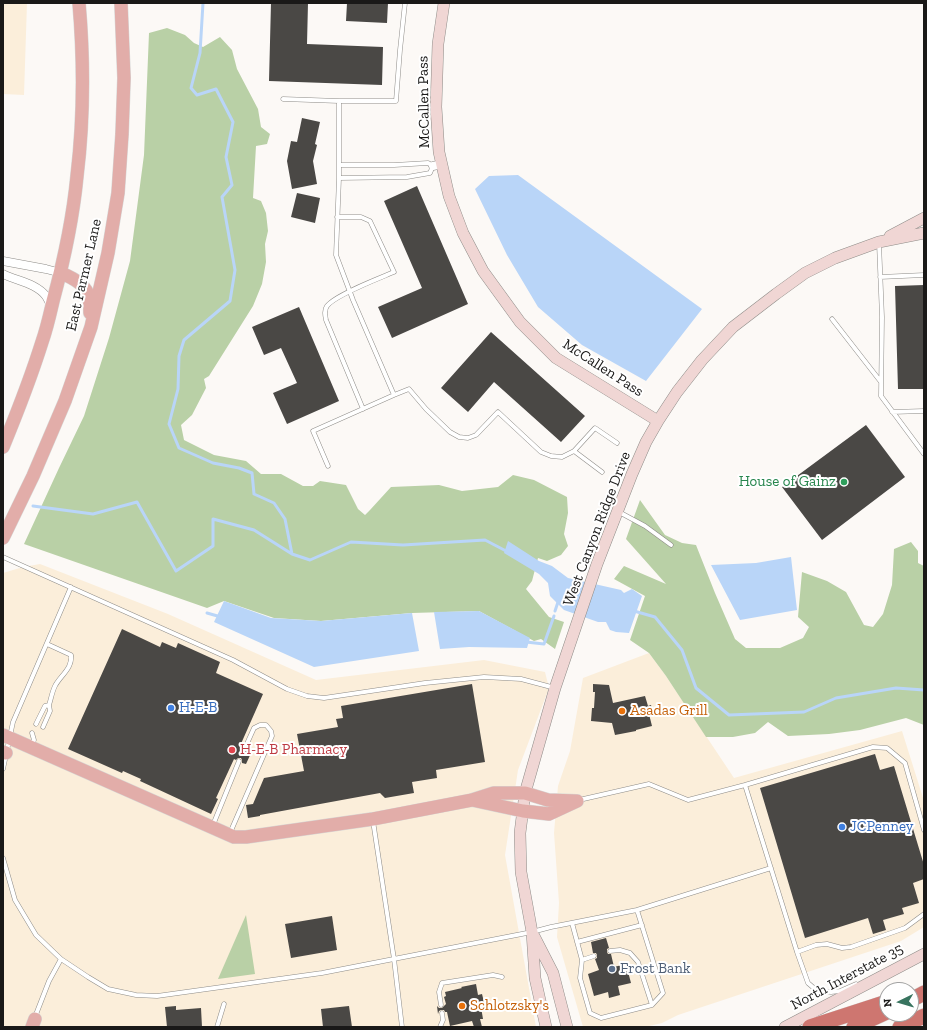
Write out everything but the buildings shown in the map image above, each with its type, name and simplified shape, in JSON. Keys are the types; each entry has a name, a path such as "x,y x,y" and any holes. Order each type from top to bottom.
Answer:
{"highway":[{"path":"810,1027 879,1005"},
{"path":"854,1027 879,1016"},
{"path":"900,1027 924,1016"},
{"path":"916,1027 924,1023"}],"main road":[{"name":"East Parmer Lane","path":"3,447 42,342 61,272 68,236 77,177 81,133 83,74 79,3"},
{"name":"East Parmer Lane","path":"3,538 33,476 65,401 91,327 108,253 118,193 122,134 124,78 121,3"},
{"path":"61,272 80,283 87,292 89,296 91,327"},
{"path":"6,736 32,743 234,837 246,837 373,819 472,800 494,793 525,793 548,800 577,801"},
{"path":"472,800 523,811 549,814 577,801"}],"street":[{"name":"McCallen Pass","path":"444,3 438,44 436,107 439,152 438,165 463,233 483,271 520,322 556,358 658,421"},
{"name":"West Canyon Ridge Drive","path":"546,1027 535,978 532,932 521,872 520,848 525,793 555,688 597,564 646,442 676,392 702,360 733,327 805,274 835,258 879,242 924,218"},
{"name":"West Canyon Ridge Drive","path":"879,242 924,233"},
{"path":"3,261 61,272"},
{"path":"3,274 34,286 46,296 52,308"},
{"name":"West Canyon Ridge Drive","path":"532,932 553,973 567,1027"},
{"name":"North Interstate 35","path":"785,1027 924,954"}],"lane":[{"path":"283,99 396,102 405,3"},
{"path":"339,101 339,178 336,255 383,372 394,395"},
{"path":"339,165 394,165 428,163 438,165"},
{"path":"339,178 407,177 430,173 438,165"},
{"path":"337,217 361,217 370,221 394,272 350,291 331,302 326,306 324,313 363,409"},
{"path":"879,242 882,317 881,396 924,454"},
{"path":"880,277 924,274"},
{"path":"832,319 881,383"},
{"path":"328,466 313,431 409,389 426,409 450,432 459,437 468,438 476,435 498,412 541,452 551,456 562,457 574,451 595,428 617,443"},
{"path":"892,412 924,411"},
{"path":"574,451 602,472"},
{"path":"618,511 645,526 671,545"},
{"path":"3,557 233,660 287,689 307,696 324,698 425,683 484,677 521,680 555,688"},
{"path":"3,769 6,736 71,587"},
{"path":"44,727 50,711 49,705 55,685 69,666 71,659 71,655 47,644"},
{"path":"36,724 44,706 49,705"},
{"path":"229,835 272,736 271,731 266,726 260,725 254,728 245,748"},
{"path":"32,733 32,743"},
{"path":"32,743 40,736"},
{"path":"577,801 649,784 688,800 873,748 887,748 905,763 924,830"},
{"path":"212,827 239,761"},
{"path":"745,785 808,983 815,989 822,991 840,991 924,954"},
{"path":"373,819 394,959 402,1027"},
{"path":"3,858 4,869 15,900 36,935 61,959 108,989 136,995 157,996 322,973 638,910 771,868"},
{"path":"572,923 582,960 580,978 590,1013 601,1018 652,1005 663,993 638,910"},
{"path":"797,952 816,945 827,944 842,948 851,947 905,928 924,914"},
{"path":"577,942 642,925"},
{"path":"610,952 620,950 630,952 638,962 652,1005"},
{"path":"582,960 594,956"},
{"path":"34,1023 38,1008 49,981 61,959"},
{"path":"441,1005 439,992 442,983 493,975 502,977"},
{"path":"217,1027 224,1004"},
{"path":"440,1027 443,1020 442,1013"}],"shaded area":[{"path":"3,3 27,3 24,95 3,94"},
{"path":"40,564 168,614 316,680 484,660 545,672 549,688 518,770 505,855 536,1027 3,1027 3,573"},
{"path":"649,653 734,778 902,731 924,801 924,927 901,941 678,1015 662,1023 645,1027 583,1027 557,937 559,903 554,833 558,786 570,751 583,678"}],"green space":[{"path":"167,28 185,35 194,43 203,47 220,37 232,50 237,69 258,109 261,127 270,134 267,144 256,146 253,198 261,201 266,213 268,231 265,244 266,262 262,284 253,306 209,376 204,379 206,388 192,415 181,425 184,440 214,455 246,461 261,474 281,474 303,486 313,486 320,481 346,485 358,509 365,515 391,487 439,485 462,491 498,487 513,475 534,480 567,497 568,513 564,534 568,546 561,555 547,561 538,558 532,581 526,589 549,617 564,622 555,649 541,639 534,641 479,611 412,613 321,621 274,618 224,601 207,608 24,544 84,416 109,338 130,261 144,155 149,33"},
{"path":"640,500 665,535 682,543 696,545 735,639 746,648 780,648 803,638 809,627 798,617 802,572 827,581 846,592 864,625 873,627 883,614 892,585 894,549 911,542 918,551 918,563 924,566 924,725 906,718 860,730 829,734 788,736 768,722 755,733 733,737 706,737 649,653 630,640 645,596 614,579 624,566 666,584 626,539"},
{"path":"246,915 255,974 218,979"}],"water":[{"path":"518,175 702,309 646,381 582,345 538,307 507,255 475,189 489,176"},
{"path":"508,541 539,561 552,566 568,578 621,590 624,593 632,589 642,596 629,633 610,630 606,622 598,622 564,610 550,596 548,583 539,574 504,553"},
{"path":"791,557 797,610 740,620 711,565 756,563"},
{"path":"224,601 271,618 321,621 412,613 419,651 314,667 214,622"},
{"path":"479,611 530,638 527,648 469,647 440,649 434,612"}],"waterway":[{"path":"203,3 200,53 191,88 197,95 216,89 233,122 226,157 232,185 222,197 235,270 230,301 184,340 179,356 178,389 169,424 179,448 213,463 239,468 252,473 254,494 274,503 285,519 292,554"},
{"path":"33,506 93,514 137,502 176,571 213,546 213,519 254,530 292,554 310,560 351,542 403,545 485,540 508,552"},
{"path":"555,611 558,602"},
{"path":"634,611 655,617 682,650 696,688 729,715 804,712 836,698 896,688 924,690"},
{"path":"207,613 221,617"},
{"path":"526,642 544,644 554,616"}],"place":[{"name":"House of Gainz","path":"844,482"},
{"name":"H-E-B","path":"171,708"},
{"name":"Asadas Grill","path":"622,711"},
{"name":"H-E-B Pharmacy","path":"232,750"},
{"name":"JCPenney","path":"842,827"},
{"name":"Frost Bank","path":"612,969"},
{"name":"Schlotzsky's","path":"462,1006"}]}
